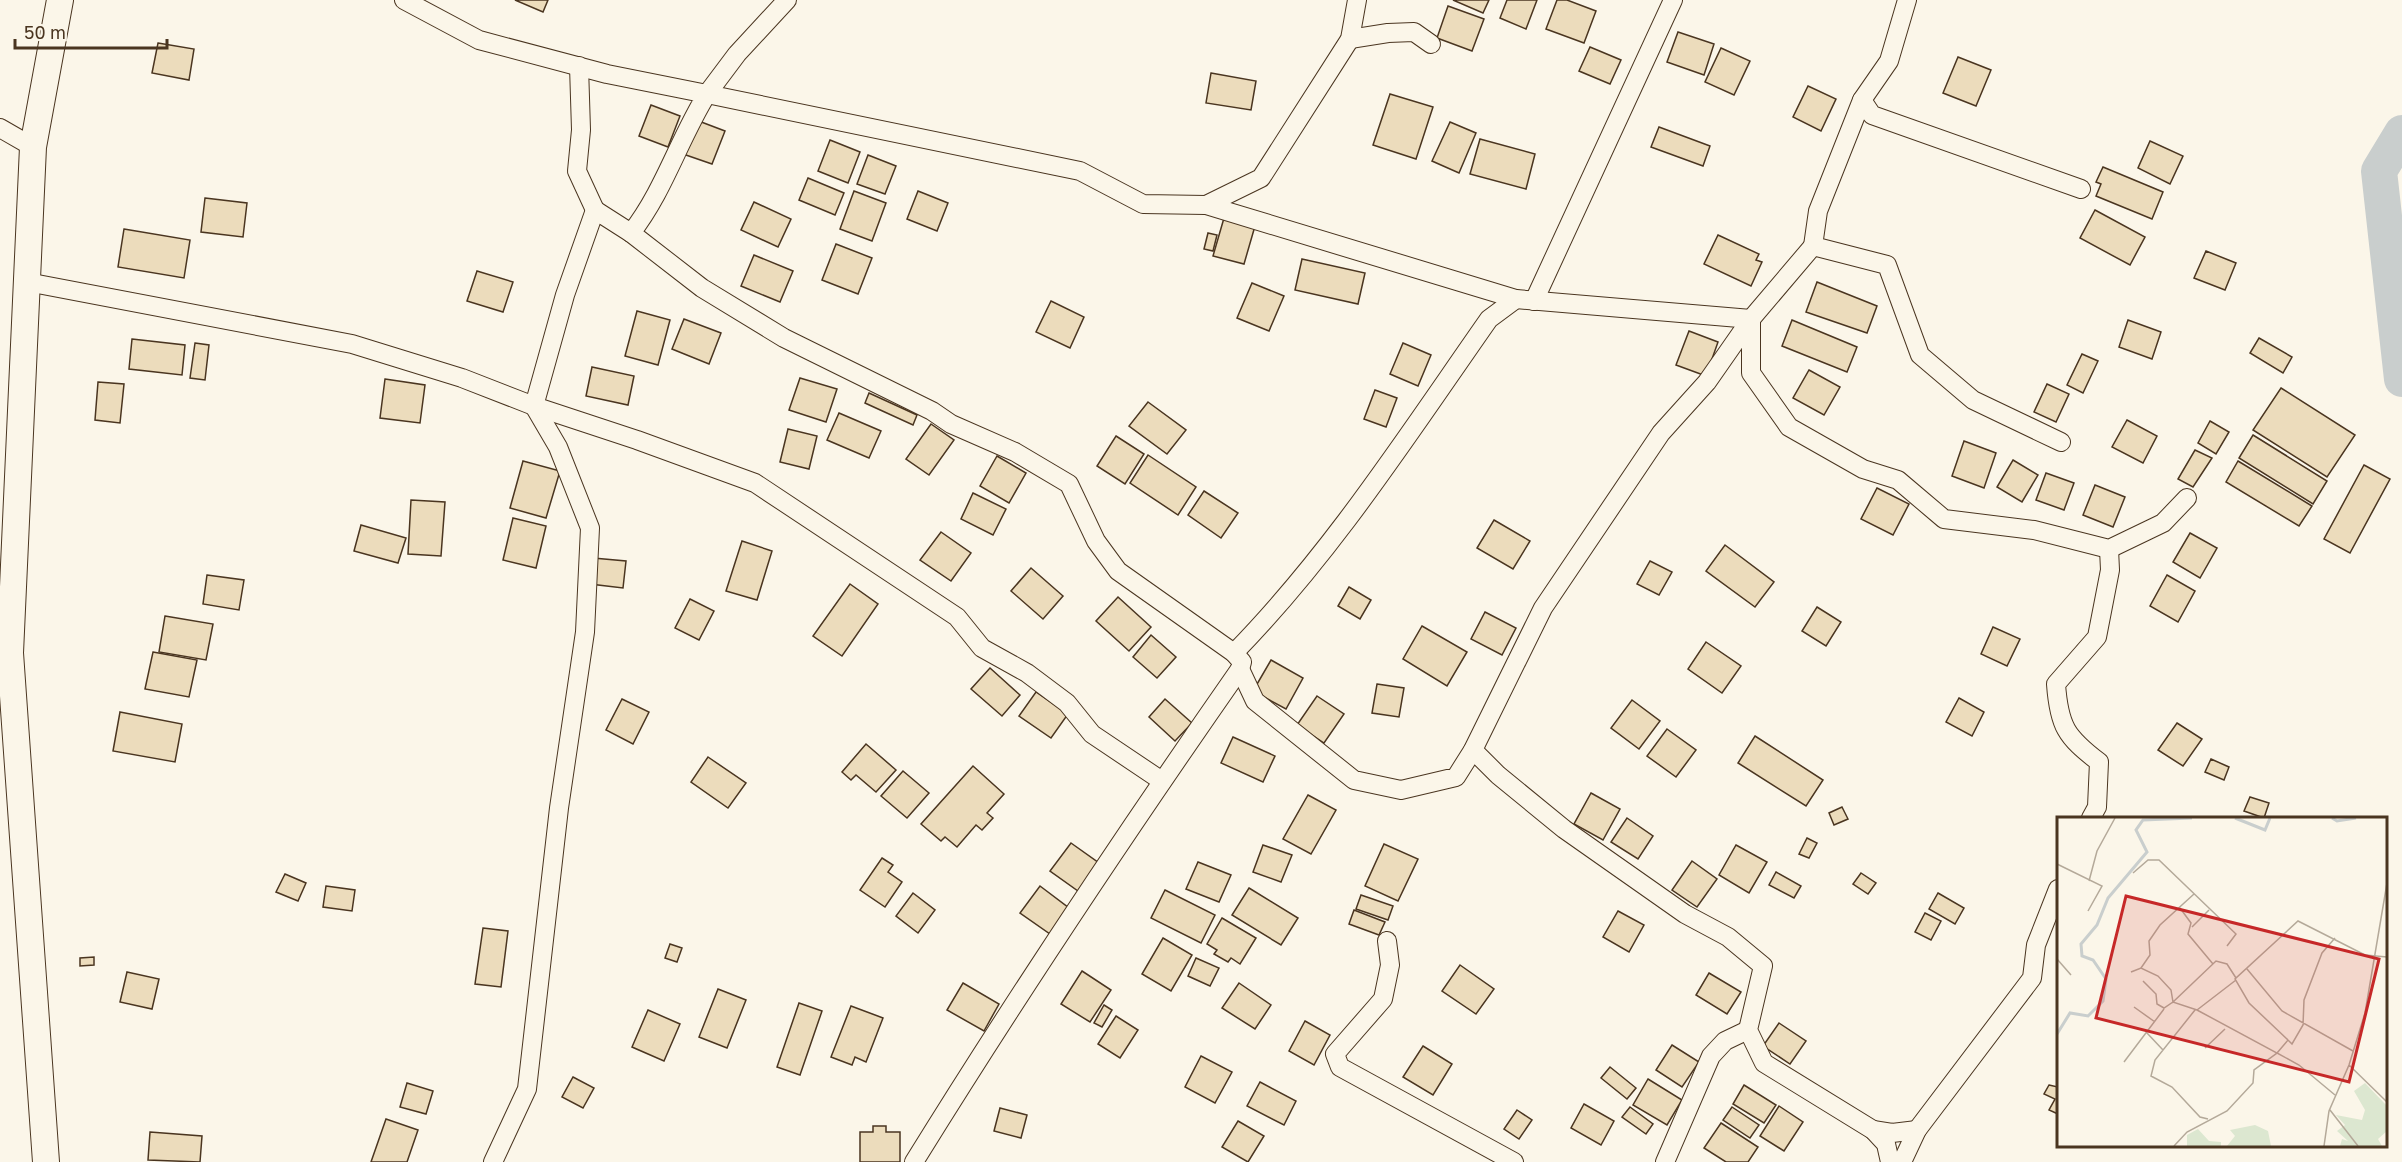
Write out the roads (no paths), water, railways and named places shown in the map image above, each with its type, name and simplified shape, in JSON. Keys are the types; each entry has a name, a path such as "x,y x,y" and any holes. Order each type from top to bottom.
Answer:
{"main road":[{"path":"46,1162 10,652 33,147 60,0"}],"street":[{"path":"404,0 479,40 579,66 707,94 1080,171 1143,204 1206,205 1525,300 1751,319"},
{"path":"631,233 650,209 694,115 707,94 737,54 787,0"},
{"path":"1206,205 1262,178 1350,39 1357,0"},
{"path":"915,1162 998,1028 1162,781 1260,627 1372,486 1490,319 1525,300 1673,0"},
{"path":"579,66 581,130 577,171 595,210 631,233 702,288 784,338 932,411 951,424 1015,452 1069,484 1096,541 1118,571 1237,661 1255,701 1354,780 1401,790 1456,777 1473,750 1543,608 1661,433 1707,382 1751,319 1813,246 1818,211 1862,100 1889,61 1907,0"},
{"path":"1350,39 1388,33 1414,32 1431,44"},
{"path":"1862,100 1872,116 2081,189"},
{"path":"0,128 33,147"},
{"path":"493,1162 527,1089 559,808 585,632 590,528 558,447 534,406 565,296 595,210"},
{"path":"1813,246 1887,265 1920,355 1973,400 2061,442"},
{"path":"27,282 352,344 462,378 534,406 755,483 957,616 982,648 1035,679 1067,703 1092,734 1162,781"},
{"path":"1751,319 1751,373 1789,427 1863,469 1898,480 1944,519 2034,530 2109,549 2163,523 2187,498"},
{"path":"2092,817 2097,807 2099,762 2074,743 2058,715 2056,684 2097,637 2110,570 2109,549"},
{"path":"1473,750 1498,775 1564,829 1685,914 1728,938 1763,966 1748,1030 1764,1063 1873,1130 1886,1144 1890,1162"},
{"path":"1902,1162 1917,1130 2032,978 2036,945 2057,892"},
{"path":"1387,941 1390,965 1383,999 1335,1054 1340,1067 1514,1162"},
{"path":"1665,1162 1711,1056 1725,1041 1748,1030"},
{"path":"1873,1130 1892,1133 1917,1130"}],"waterway":[{"path":"2402,133 2379,171 2402,379"}]}
